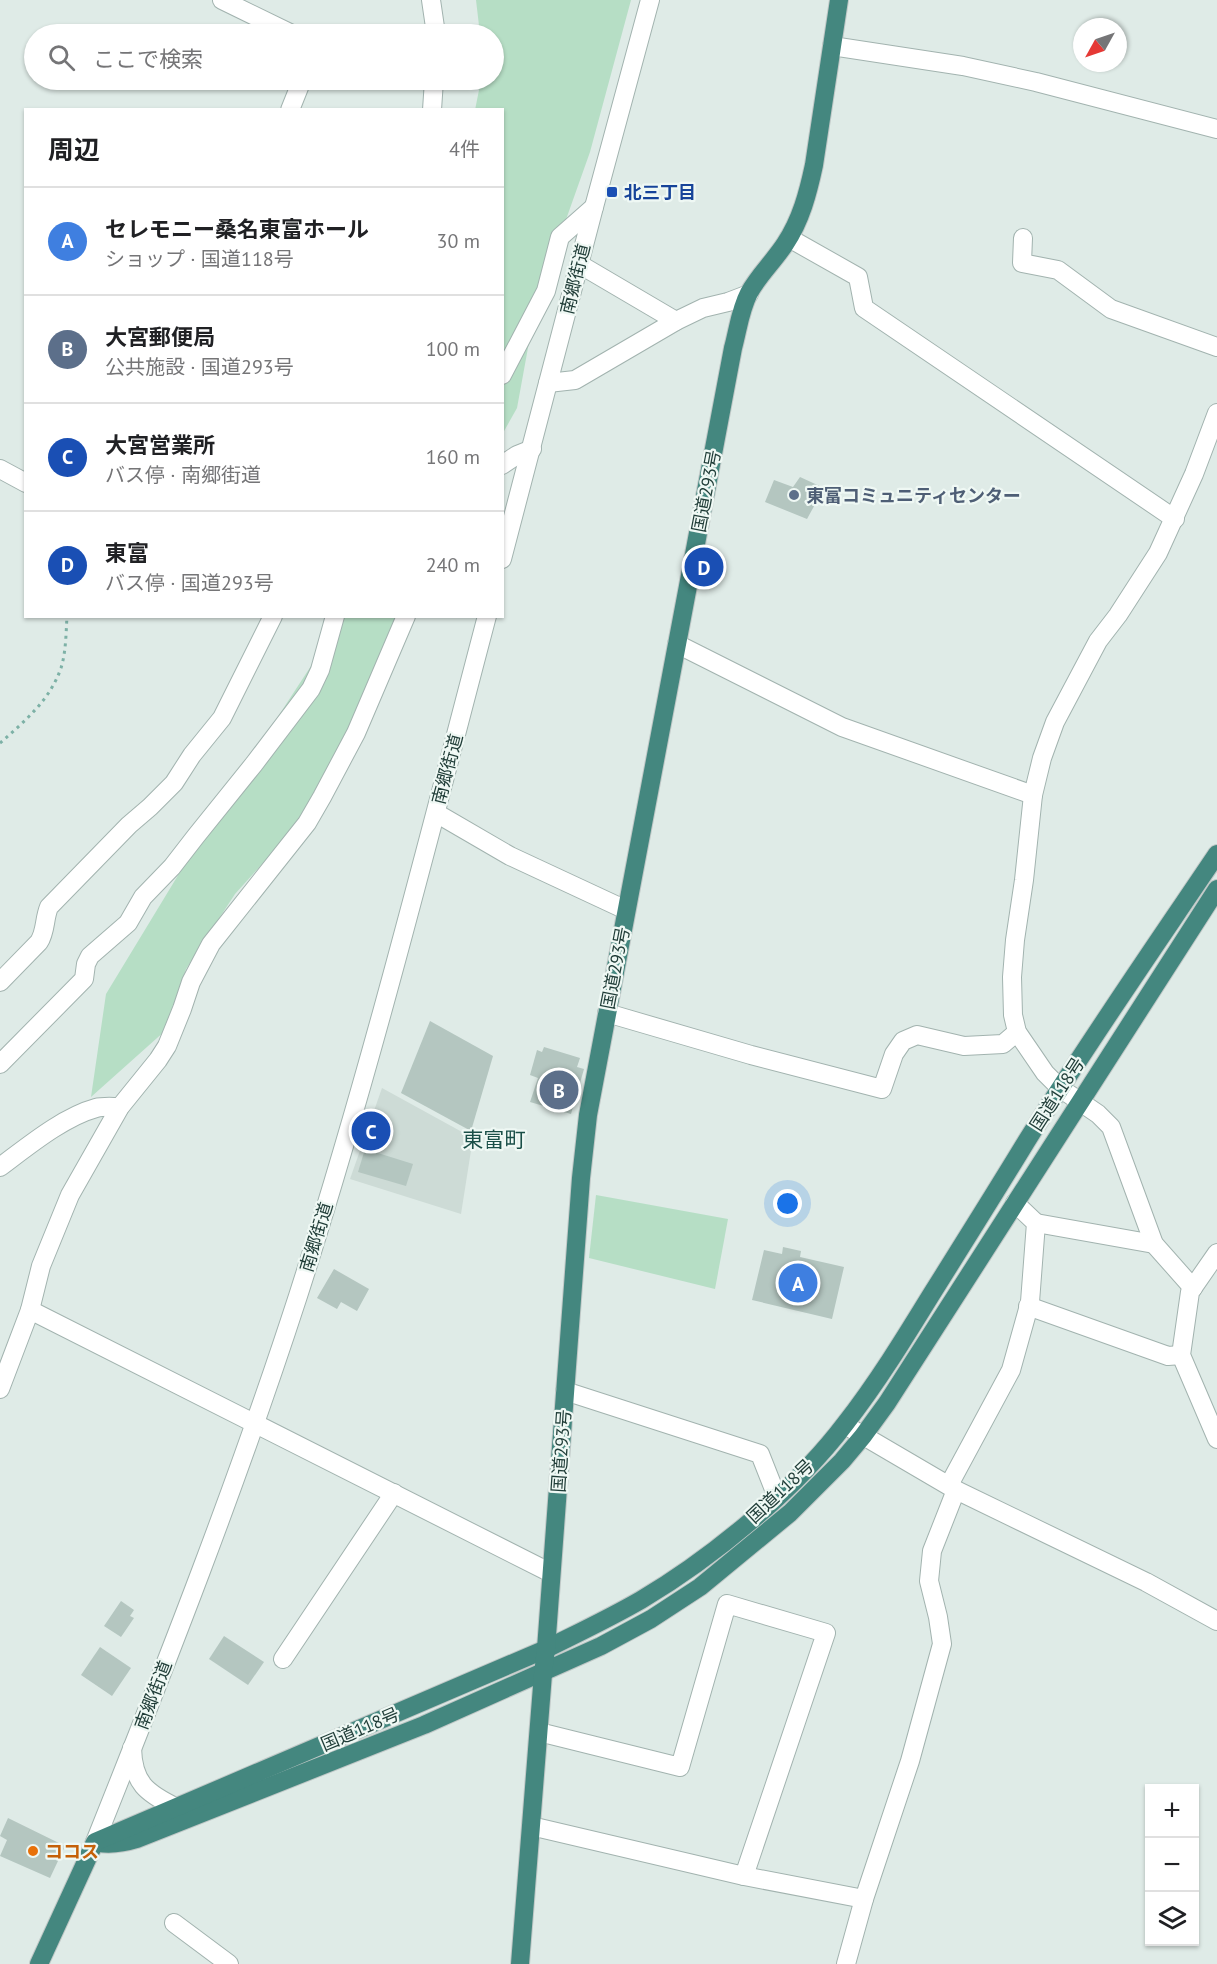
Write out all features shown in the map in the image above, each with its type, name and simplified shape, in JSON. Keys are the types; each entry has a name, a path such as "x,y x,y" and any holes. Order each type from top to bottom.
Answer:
{"highway":[{"name":"国道293号","path":"520,1964 581,1178 588,1115 733,348 749,294 789,238 802,209 810,182 839,0"},
{"name":"国道118号","path":"95,1842 546,1649 641,1600 687,1570 777,1497 845,1425 909,1331 1060,1088 1217,854"},
{"name":"国道118号","path":"95,1842 109,1845 123,1844 137,1839 424,1725 543,1674 602,1646 651,1619 700,1587 790,1514 836,1468 863,1436 927,1343 1217,889"},
{"path":"39,1964 95,1842"}],"street":[{"path":"222,0 271,24"},
{"path":"431,0 435,24"},
{"name":"南郷街道","path":"504,551 650,0"},
{"path":"832,46 963,66 1036,82 1217,129"},
{"path":"291,108 298,90"},
{"path":"432,108 433,90"},
{"path":"504,371 546,291 560,237 594,207"},
{"path":"789,238 858,277 864,308 1175,519"},
{"path":"1023,238 1022,263 1058,270 1111,309 1217,347"},
{"path":"579,264 676,321"},
{"path":"548,383 575,380 676,321 703,308 749,294"},
{"path":"1193,1288 1154,1244 1111,1127 1081,1101 1060,1088 1046,1073 1017,1032 1013,1015 1012,977 1033,795 1042,758 1055,722 1098,641 1144,576 1175,519 1217,413"},
{"path":"504,464 531,449"},
{"path":"0,469 24,482"},
{"path":"0,982 39,942 43,935 45,916 49,907 129,825 174,783 192,755 222,718 272,618"},
{"path":"0,1064 84,979 86,964 90,956 128,923 143,897 172,867 311,689 320,670 334,618"},
{"path":"0,1389 30,1310 41,1266 70,1195 120,1107 167,1046 191,981 211,944 307,824 356,733 405,618"},
{"name":"南郷街道","path":"95,1842 221,1517 297,1296 350,1126 436,813 486,618"},
{"path":"677,644 842,727 1033,795"},
{"path":"436,813 510,856 626,910"},
{"path":"607,1013 751,1055 882,1089 894,1054 903,1041 917,1035 964,1046 1003,1044 1017,1032"},
{"path":"0,1167 54,1129 82,1113 99,1107 120,1107"},
{"path":"1015,1203 1036,1223 1154,1244"},
{"path":"851,1962 864,1899 910,1761 942,1644 929,1581 932,1551 952,1487 1011,1370 1028,1306 1036,1223"},
{"path":"1217,1253 1190,1292 1181,1355 1217,1439"},
{"path":"1028,1306 1168,1356 1181,1355"},
{"path":"30,1310 551,1573"},
{"path":"565,1391 760,1454 777,1497"},
{"path":"845,1425 952,1487 1146,1582 1217,1621"},
{"path":"283,1659 394,1493"},
{"path":"539,1732 680,1767 727,1605 826,1634 744,1876"},
{"path":"132,1748 133,1764 141,1785 160,1800 177,1808"},
{"path":"531,1826 744,1876 864,1899"},
{"path":"174,1923 229,1964"}],"path":[{"path":"0,743 49,695 62,666 68,618"}],"shaded area":[{"path":"382,1088 473,1138 461,1214 350,1179"}],"green space":[{"path":"476,0 631,0 590,152 536,304 517,408 504,431 504,108 475,108 479,90 504,90 504,24 479,24"},
{"path":"342,618 397,618 347,734 301,821 235,894 186,969 166,1030 91,1097 106,994 228,793"},
{"path":"596,1195 728,1219 715,1289 589,1258"}],"building":[{"name":"東富コミュニティセンター","path":"800,477 824,488 807,519 765,502 774,480 793,487"},
{"path":"430,1021 493,1056 471,1131 401,1093"},
{"path":"544,1047 580,1058 577,1067 584,1069 571,1114 530,1102 538,1078 530,1075 537,1050 542,1052"},
{"path":"365,1149 413,1164 406,1186 358,1172"},
{"path":"783,1247 801,1251 800,1257 844,1267 832,1319 752,1300 764,1250 782,1254"},
{"path":"334,1269 369,1289 357,1311 341,1302 337,1309 317,1298"},
{"path":"121,1601 134,1610 130,1616 134,1618 121,1637 104,1626"},
{"path":"224,1636 264,1662 248,1685 209,1659"},
{"path":"100,1647 131,1668 112,1696 81,1675"},
{"name":"ココス","path":"8,1818 65,1846 50,1878 0,1856 7,1840 0,1836"}],"place":[{"name":"北三丁目","path":"612,192"},
{"name":"東富コミュニティセンター","path":"794,495"},
{"name":"東富","path":"704,567"},
{"name":"大宮郵便局","path":"559,1090"},
{"name":"大宮営業所","path":"371,1131"},
{"name":"セレモニー桑名東富ホール","path":"798,1283"},
{"name":"ココス","path":"33,1851"}],"district":[{"name":"東富町","path":"494,1139"}]}
